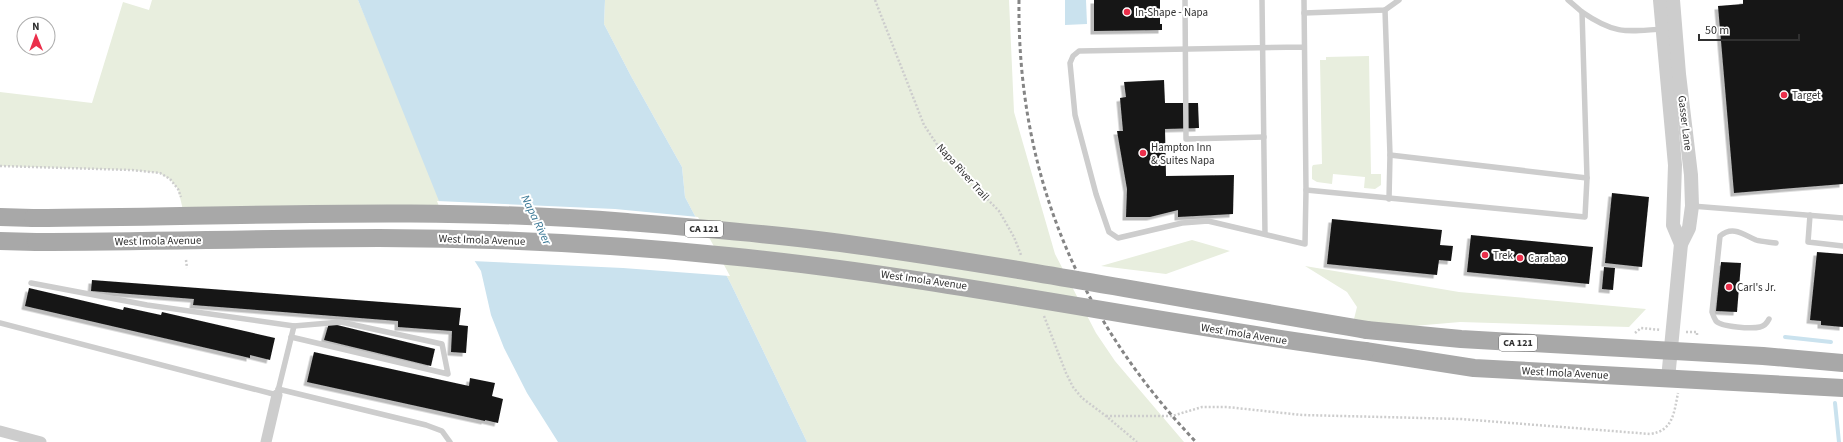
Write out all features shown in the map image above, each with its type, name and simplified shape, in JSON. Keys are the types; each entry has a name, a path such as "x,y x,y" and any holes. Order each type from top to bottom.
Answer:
{"main road":[{"name":"CA 121","path":"0,217 33,218 380,213 503,216 630,222 730,231 846,244 916,254 1096,283 1367,330 1461,339 1843,363"},
{"name":"West Imola Avenue","path":"0,242 380,238 502,240 621,246 843,268 967,287 1284,340 1474,368 1843,388"}],"street":[{"name":"Gasser Lane","path":"1660,0 1675,165 1673,225 1681,244"},
{"name":"Gasser Lane","path":"1668,378 1681,244 1689,228 1692,206 1691,175 1679,74 1673,0"},
{"path":"266,442 277,392"},
{"path":"0,431 41,442"}],"lane":[{"path":"1185,0 1186,139 1264,136"},
{"path":"1262,0 1265,234"},
{"path":"1304,0 1306,190 1305,244 1208,221 1182,223 1118,238 1109,232 1096,194 1075,115 1070,63 1073,56 1079,51 1304,47"},
{"path":"1304,13 1385,10 1400,0"},
{"path":"1568,0 1599,24 1624,32 1663,29"},
{"path":"1385,10 1390,155 1389,199"},
{"path":"1306,190 1585,217 1587,178 1582,12"},
{"path":"1390,155 1587,178"},
{"path":"1692,206 1843,218"},
{"path":"1810,215 1808,242 1843,246"},
{"path":"1769,319 1766,325 1760,328 1735,326 1721,324 1716,321 1712,312 1720,236 1729,231 1738,231 1758,241 1776,243"},
{"path":"32,283 147,305 294,326 341,322 442,344 448,374 291,337"},
{"path":"0,323 277,392 426,424 442,431 450,442"},
{"path":"277,392 294,326"}],"path":[{"name":"Napa River Trail","path":"875,0 924,126 944,155 999,211 1014,237 1020,252"},
{"path":"0,166 132,170 160,173 170,179 178,189 181,197"},
{"path":"186,260 187,268"},
{"path":"1047,323 1073,387 1082,398 1137,442"},
{"path":"1106,416 1172,416 1202,407 1226,407 1302,415 1461,420 1650,434 1660,433 1667,426 1672,418 1678,393"}],"green space":[{"path":"152,0 358,0 448,214 183,210 178,189 170,179 159,173 132,170 0,166 0,92 92,103 123,2 149,10"},
{"path":"605,0 1009,0 1014,112 1055,254 1096,333 1115,361 1184,442 807,442 731,284 685,197 682,167 604,24"},
{"path":"1369,56 1371,174 1381,174 1381,185 1375,189 1364,188 1365,177 1333,174 1332,184 1317,182 1312,179 1312,167 1313,165 1322,164 1320,60 1326,60 1326,57"},
{"path":"1192,240 1230,251 1166,274 1101,266"},
{"path":"1305,266 1459,292 1646,309 1629,327 1460,322 1367,330 1352,327 1357,307 1347,292"}],"water":[{"name":"Napa River","path":"358,0 605,0 604,24 682,167 685,197 731,284 807,442 558,442 527,393 504,348 491,315 481,271 443,211"},
{"path":"1065,0 1086,0 1087,24 1065,25"}],"pier":[{"path":"437,201 615,209 698,217 730,276 623,268 472,261 441,212"}],"building":[{"name":"In-Shape - Napa","path":"1094,0 1160,0 1160,24 1162,24 1162,30 1094,31"},
{"name":"Target","path":"1743,0 1843,0 1843,184 1734,193 1718,6 1743,4"},
{"name":"Hampton Inn & Suites Napa","path":"1164,80 1165,103 1198,103 1199,128 1165,129 1166,176 1234,175 1233,214 1178,217 1178,210 1150,217 1126,217 1127,189 1117,131 1123,131 1120,98 1126,97 1124,82"},
{"path":"1612,193 1649,197 1642,267 1605,263"},
{"path":"1332,219 1442,230 1440,245 1453,246 1451,261 1439,260 1437,275 1327,264"},
{"path":"1471,235 1593,247 1589,284 1467,272"},
{"path":"1817,252 1843,254 1843,327 1821,325 1821,321 1810,320"},
{"name":"Carl's Jr.","path":"1721,262 1741,263 1737,312 1716,311"},
{"path":"1604,267 1615,268 1613,290 1602,289"},
{"path":"92,280 461,308 459,325 468,326 466,353 451,352 452,331 398,327 398,321 193,305 194,299 91,291"},
{"path":"29,288 123,310 124,307 161,315 162,312 275,338 270,360 250,355 250,358 25,306"},
{"path":"329,323 435,349 431,366 324,340"},
{"path":"314,352 469,386 470,378 495,383 492,396 503,399 498,423 307,382"}],"waterway":[{"path":"1785,337 1831,342"},
{"path":"1835,403 1839,442"}],"railway":[{"path":"1019,0 1021,63 1029,124 1043,183 1062,239 1088,293 1118,345 1154,394 1196,442"}],"place":[{"name":"In-Shape - Napa","path":"1127,12"},
{"name":"Target","path":"1784,95"},
{"name":"Hampton Inn & Suites Napa","path":"1143,153"},
{"name":"Trek","path":"1485,255"},
{"name":"Carabao","path":"1520,258"},
{"name":"Carl's Jr.","path":"1729,287"}]}
